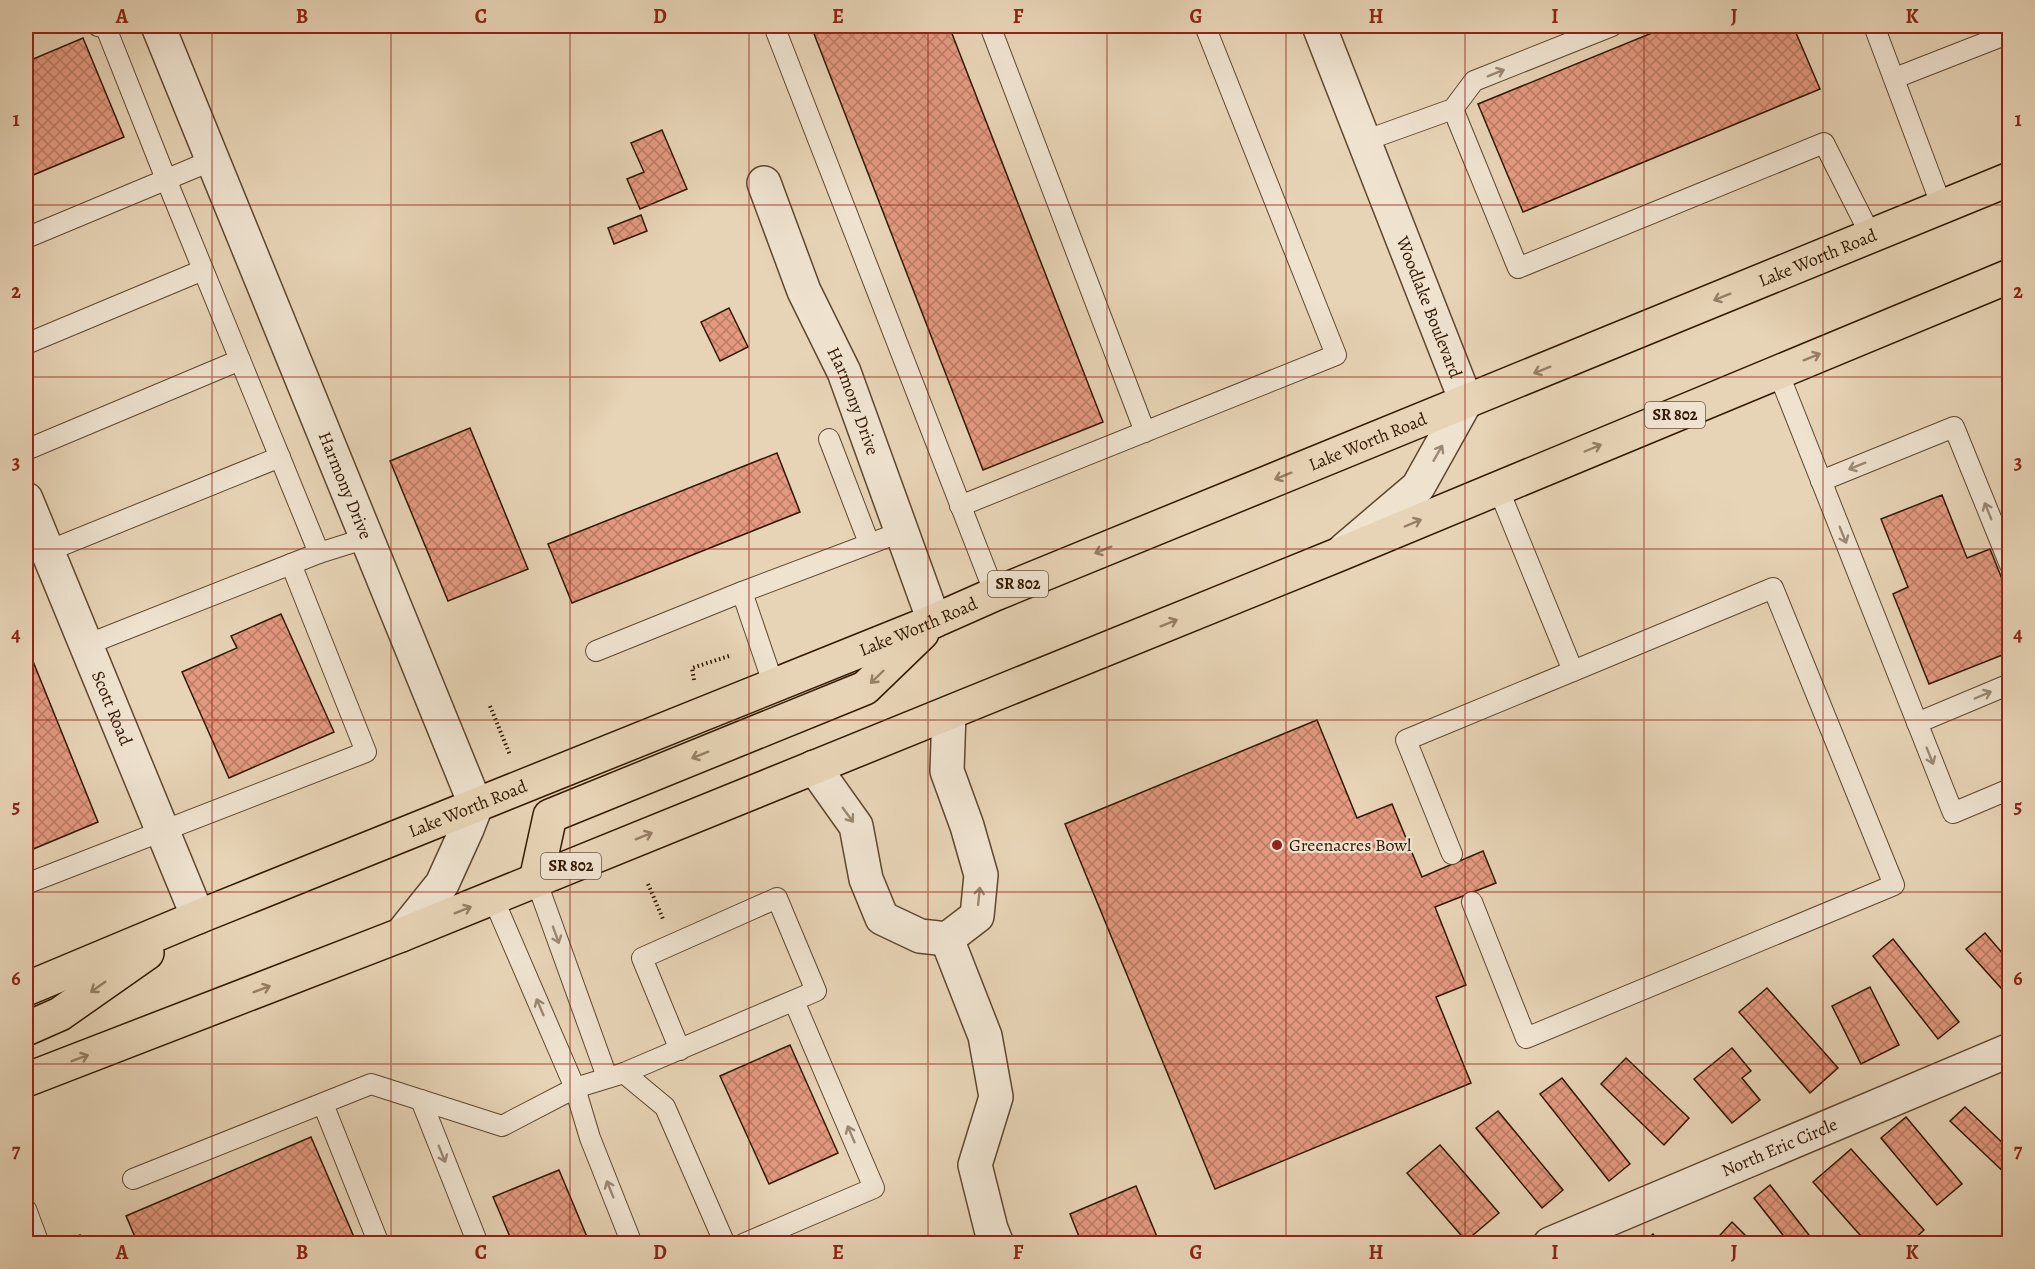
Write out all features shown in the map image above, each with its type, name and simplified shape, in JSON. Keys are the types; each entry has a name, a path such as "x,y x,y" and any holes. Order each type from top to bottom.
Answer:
{"main road":[{"name":"Lake Worth Road","path":"26,989 198,917 934,621 994,594 2010,179"},
{"name":"SR 802","path":"26,1080 493,898 1340,554 2010,276"},
{"path":"536,880 550,816 865,688 934,621"},
{"path":"26,1029 60,1014 198,917"}],"street":[{"name":"Harmony Drive","path":"158,26 476,806"},
{"name":"Woodlake Boulevard","path":"1324,27 1364,141 1466,401 1418,487 1340,554"},
{"name":"Harmony Drive","path":"764,183 804,291 844,372 934,621"},
{"name":"Scott Road","path":"26,499 198,917"},
{"path":"814,767 856,826 866,879 882,918 920,936 947,939 977,916 981,875 967,826 947,771 949,713"},
{"path":"401,935 442,884 476,806"},
{"path":"947,939 985,1036 996,1097 975,1165 997,1244"},
{"name":"North Eric Circle","path":"1550,1244 2010,1050"}],"lane":[{"path":"98,26 106,28 319,553"},
{"path":"774,26 994,594"},
{"path":"990,26 1145,432"},
{"path":"960,506 1336,355 1205,26"},
{"path":"1364,141 1452,109 1474,81 1612,26"},
{"path":"1874,26 1942,207"},
{"path":"1895,78 1997,34"},
{"path":"1452,109 1518,268 1824,143 1871,236"},
{"path":"26,238 213,160"},
{"path":"26,344 203,270"},
{"path":"26,450 240,360"},
{"path":"1778,372 1953,813 2010,789"},
{"path":"1821,481 1954,427 2010,565"},
{"path":"829,439 869,543"},
{"path":"48,551 280,457"},
{"path":"1498,488 1573,671"},
{"path":"596,651 742,592 901,532"},
{"path":"86,645 319,553 367,538"},
{"path":"26,884 366,752 291,564"},
{"path":"1452,854 1407,740 1773,588 1894,885 1526,1038 1472,902"},
{"path":"742,592 774,686"},
{"path":"1917,723 2010,684"},
{"path":"536,880 615,1075 664,1107 725,1244"},
{"path":"493,898 575,1088 590,1138 632,1244"},
{"path":"133,1179 372,1084 502,1126 575,1088 680,1050 816,991 777,898 642,958 680,1050"},
{"path":"743,1244 874,1188 794,1000"},
{"path":"421,1100 478,1244"},
{"path":"323,1104 379,1244"},
{"path":"26,1209 39,1244"}],"path":[{"path":"694,680 692,668 729,656"},
{"path":"490,706 510,755"},
{"path":"648,884 666,925"}],"building":[{"path":"811,26 949,26 1103,422 983,470"},
{"path":"1669,26 1793,26 1820,89 1523,212 1478,104"},
{"path":"83,38 124,137 26,178 26,62"},
{"path":"662,130 687,189 640,209 627,179 644,172 631,143"},
{"path":"641,215 647,231 614,244 608,228"},
{"path":"729,308 748,347 720,361 701,322"},
{"path":"470,428 528,569 448,601 390,461"},
{"path":"777,453 800,512 572,603 548,544"},
{"path":"1942,495 1967,558 1990,549 2010,599 2010,652 1929,684 1893,594 1908,587 1881,519"},
{"path":"281,614 334,732 229,778 182,672 237,648 231,636"},
{"path":"26,644 98,822 26,852"},
{"path":"1317,720 1357,818 1392,804 1422,877 1483,851 1496,883 1435,907 1466,985 1436,997 1471,1083 1215,1189 1065,824"},
{"path":"1985,933 2010,962 2010,998 1966,949"},
{"path":"1893,939 1959,1022 1938,1039 1873,956"},
{"path":"1870,987 1899,1045 1861,1064 1832,1006"},
{"path":"1767,988 1838,1068 1810,1093 1739,1012"},
{"path":"790,1045 838,1153 769,1184 720,1076"},
{"path":"1732,1048 1751,1071 1742,1078 1760,1100 1732,1123 1694,1079"},
{"path":"1626,1058 1689,1118 1664,1145 1601,1084"},
{"path":"1562,1078 1630,1164 1609,1181 1540,1094"},
{"path":"1965,1107 2010,1150 2010,1178 1950,1121"},
{"path":"1498,1111 1563,1190 1542,1208 1476,1128"},
{"path":"1906,1117 1962,1184 1937,1205 1881,1138"},
{"path":"311,1137 357,1244 138,1244 126,1216"},
{"path":"1440,1145 1499,1213 1466,1241 1407,1173"},
{"path":"1851,1149 1924,1230 1909,1244 1868,1244 1813,1182"},
{"path":"559,1170 590,1244 513,1244 493,1197"},
{"path":"1770,1185 1816,1244 1790,1244 1754,1198"},
{"path":"1136,1186 1160,1244 1082,1244 1070,1214"},
{"path":"1732,1222 1754,1244 1712,1244"},
{"path":"1653,1234 1660,1244 1641,1244"},
{"path":"80,1235 84,1244 60,1244"}],"place":[{"name":"Greenacres Bowl","path":"1277,845"}]}
